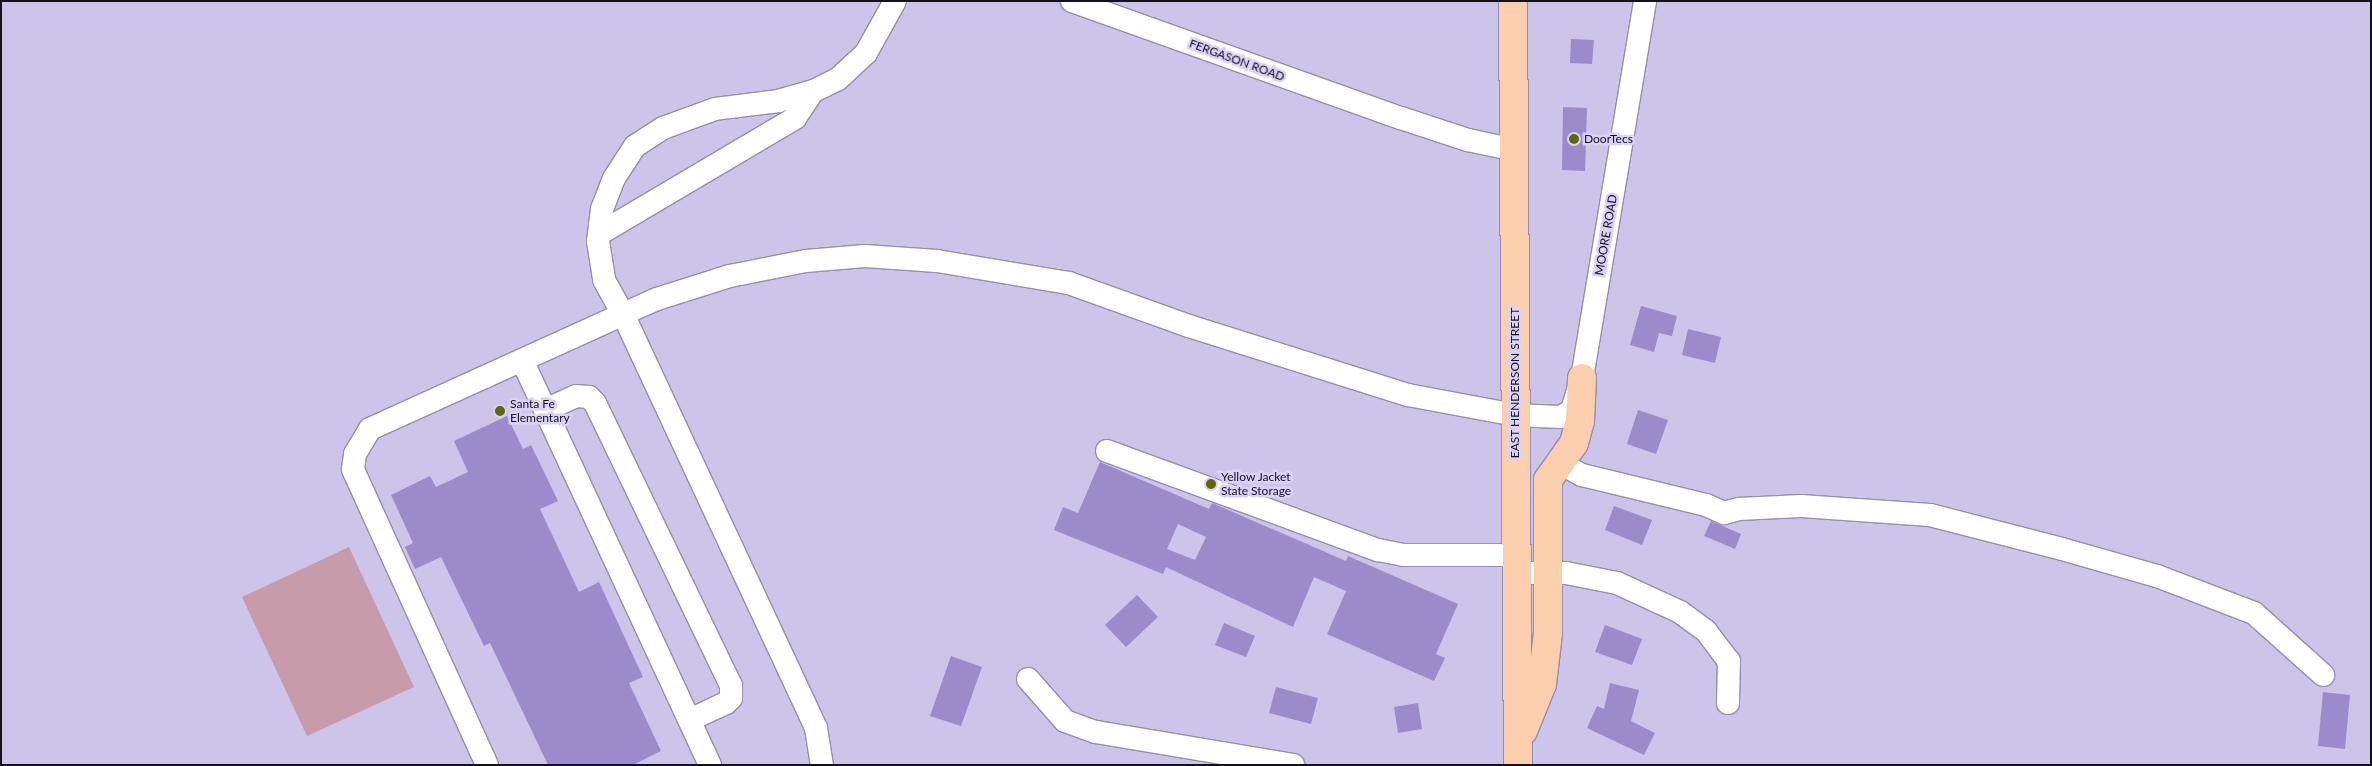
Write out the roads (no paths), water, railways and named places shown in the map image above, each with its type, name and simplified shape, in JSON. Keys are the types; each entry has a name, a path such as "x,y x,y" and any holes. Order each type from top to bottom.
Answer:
{"main road":[{"name":"EAST HENDERSON STREET","path":"1513,1 1518,754"},
{"path":"1518,754 1542,684 1548,633 1548,480 1574,443 1580,421 1582,378"}],"street":[{"path":"822,765 816,728 623,314 604,280 599,234 602,209 614,178 635,146 663,128 715,109 779,100 812,91 838,79 866,53 895,1"},
{"name":"FERGASON ROAD","path":"1072,1 1401,118 1468,140 1515,150"},
{"name":"MOORE ROAD","path":"487,765 353,469 355,454 370,430 502,367 522,360 657,299 730,276 806,261 865,256 937,261 1070,283 1189,326 1408,395 1515,415 1561,417 1572,410 1582,378 1645,1"},
{"path":"599,234 795,118 812,91"},
{"path":"522,360 710,765"},
{"path":"545,410 576,396 589,397 595,403 731,685 731,698 726,703 690,720"},
{"path":"1107,451 1378,550 1403,555 1517,564 1548,573 1566,573 1617,584 1698,623 1718,643 1729,661 1728,703"},
{"path":"1560,463 1582,474 1706,505 1724,513 1739,509 1801,506 1930,515 2062,549 2157,576 2254,613 2323,674"},
{"path":"1028,680 1065,721 1096,732 1293,765"}],"place":[{"name":"DoorTecs","path":"1574,139"},
{"name":"Santa Fe Elementary","path":"500,411"},
{"name":"Yellow Jacket State Storage","path":"1211,484"}]}
